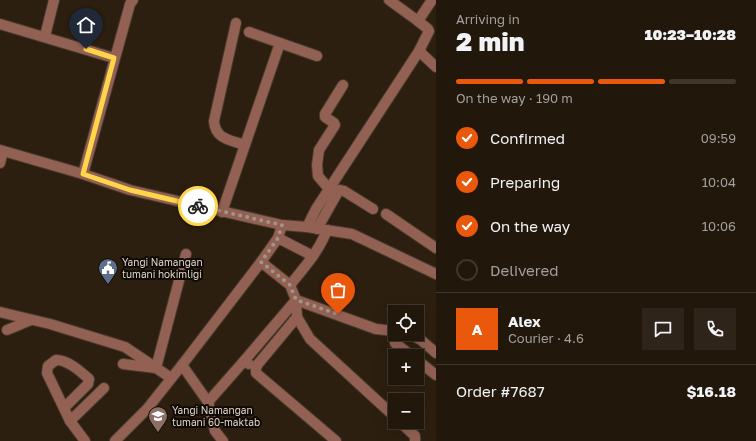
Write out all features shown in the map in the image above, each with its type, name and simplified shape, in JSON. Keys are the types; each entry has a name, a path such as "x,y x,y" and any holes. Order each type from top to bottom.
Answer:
{"street":[{"path":"45,36 54,0"},
{"path":"83,174 114,58 130,4 133,0"},
{"path":"290,285 323,241 317,229 329,189 419,51 429,31 389,0"},
{"path":"418,21 432,0"},
{"path":"236,23 214,121 214,129 223,138 245,145"},
{"path":"0,24 45,36 114,58"},
{"path":"249,32 317,56"},
{"path":"222,212 280,43"},
{"path":"419,51 436,67"},
{"path":"329,189 318,176 318,157 319,150 335,125 325,116 325,114 343,85"},
{"path":"0,163 1,151 83,174 130,190 222,212 282,225 352,234 436,274"},
{"path":"317,229 339,190 344,191 373,209"},
{"path":"386,214 436,248"},
{"path":"115,441 147,409 182,366 261,262 278,238 282,225"},
{"path":"278,238 313,256"},
{"path":"156,368 186,254"},
{"path":"261,262 290,285 296,300 297,317 310,339 388,411"},
{"path":"296,300 376,329 388,330"},
{"path":"208,402 296,300"},
{"path":"0,312 50,324 125,347 171,378"},
{"path":"297,317 256,368 256,373 336,441"},
{"path":"7,330 31,320"},
{"path":"422,341 436,353"},
{"path":"395,343 403,349"},
{"path":"64,408 88,384 89,379 70,365 61,360 56,360 48,366 47,373 70,421 85,441"},
{"path":"244,361 256,368"},
{"path":"123,364 156,368"},
{"path":"182,366 208,402 215,431 222,441"},
{"path":"424,366 436,375"},
{"path":"70,421 104,388"},
{"path":"408,429 415,436 416,441"}],"way so far":[{"path":"198,206 282,225 278,238 261,262 290,285 296,300 338,314"}],"place":[{"name":"Yangi Namangan tumani hokimligi","path":"108,285"},
{"name":"Yangi Namangan tumani 60-maktab","path":"158,433"}],"route":[{"path":"86,49 114,58 83,174 130,190 198,206"}]}
